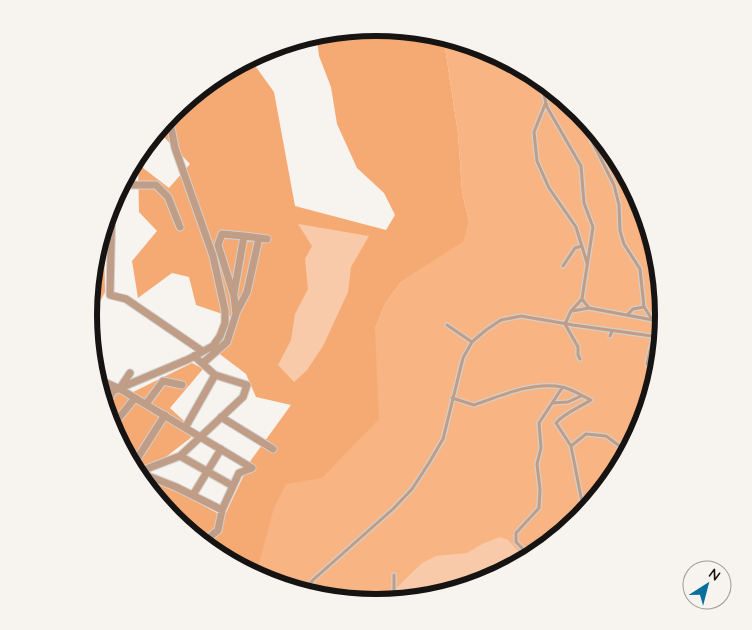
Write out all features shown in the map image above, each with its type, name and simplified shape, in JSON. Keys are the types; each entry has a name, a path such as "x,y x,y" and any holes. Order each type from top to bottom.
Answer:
{"street":[{"path":"110,397 113,391 213,346 220,336 225,323 225,311 213,256 175,148 171,126"},
{"path":"130,185 156,186 168,197 180,226"},
{"path":"202,363 227,342 236,314 247,292 251,270 263,238 222,234 218,245 234,296 236,314"},
{"path":"109,235 110,294 126,299 202,352"},
{"path":"234,296 244,236"},
{"path":"224,261 238,264"},
{"path":"146,472 180,456 199,436 243,397 247,385 215,375 194,356"},
{"path":"120,389 130,373"},
{"path":"185,428 215,375"},
{"path":"146,404 163,381 182,385"},
{"path":"106,383 136,398 252,468 239,473 222,510 218,530 211,536 211,539"},
{"path":"117,419 136,398"},
{"path":"137,458 165,415"},
{"path":"221,417 273,449"},
{"path":"193,495 221,449"},
{"path":"180,456 233,486"},
{"path":"147,474 222,510"},
{"path":"171,496 176,487"}],"lane":[{"path":"543,92 565,139 581,166 584,203 593,227 582,299 571,311 565,324"},
{"path":"546,101 534,132 537,161 549,188 576,227 588,266"},
{"path":"589,134 614,185 619,205 620,231 624,244 640,269 644,307 655,323"},
{"path":"563,266 575,248 582,246"},
{"path":"582,299 589,308"},
{"path":"627,315 633,309 644,307"},
{"path":"571,311 589,308 652,320"},
{"path":"309,585 376,525 412,489 443,439 463,358 472,342 501,320 521,316 652,336"},
{"path":"565,324 578,347 580,359"},
{"path":"447,325 472,342"},
{"path":"647,364 654,328"},
{"path":"610,336 612,331"},
{"path":"452,398 474,405 512,391 538,387 562,387 591,400 575,410 562,415 556,423 571,446 582,503"},
{"path":"525,551 516,542 516,533 539,508 540,490 537,464 541,448 539,423 562,387"},
{"path":"552,403 568,402 581,396"},
{"path":"571,446 586,434 606,436 621,447"},
{"path":"394,575 394,593"}],"shaded area":[{"path":"358,37 394,37 446,46 458,133 462,191 469,222 464,241 401,282 385,304 375,329 379,419 322,478 286,484 274,508 258,567 221,547 192,525 166,499 147,474 224,517 251,460 291,405 256,397 246,374 217,352 237,319 196,305 189,277 172,273 138,298 132,261 157,231 139,212 138,170 141,166 169,188 190,164 162,136 192,105 206,94 221,83 254,64 274,92 295,206 386,230 395,215 384,193 357,168 337,124 331,87 319,56 317,43"},
{"path":"446,46 466,51 499,65 531,83 560,105 597,145 626,192 634,208 645,243 654,297 655,315 652,351 640,405 634,422 608,470 586,499 560,525 531,547 483,573 430,588 376,594 322,588 286,579 269,573 244,560 291,404 375,329 385,304 401,282 464,240 469,222 462,191 458,133"},
{"path":"298,224 369,236 351,267 348,292 323,346 307,370 294,382 278,365 291,340 295,314 308,289 305,259 312,246"},
{"path":"104,255 105,292 97,307"},
{"path":"192,363 203,369 170,408 197,433 146,472 118,422 106,383 127,395"},
{"path":"500,537 508,540 520,553 483,573 466,579 430,588 391,593 422,563 436,556 467,553 482,544"}]}
